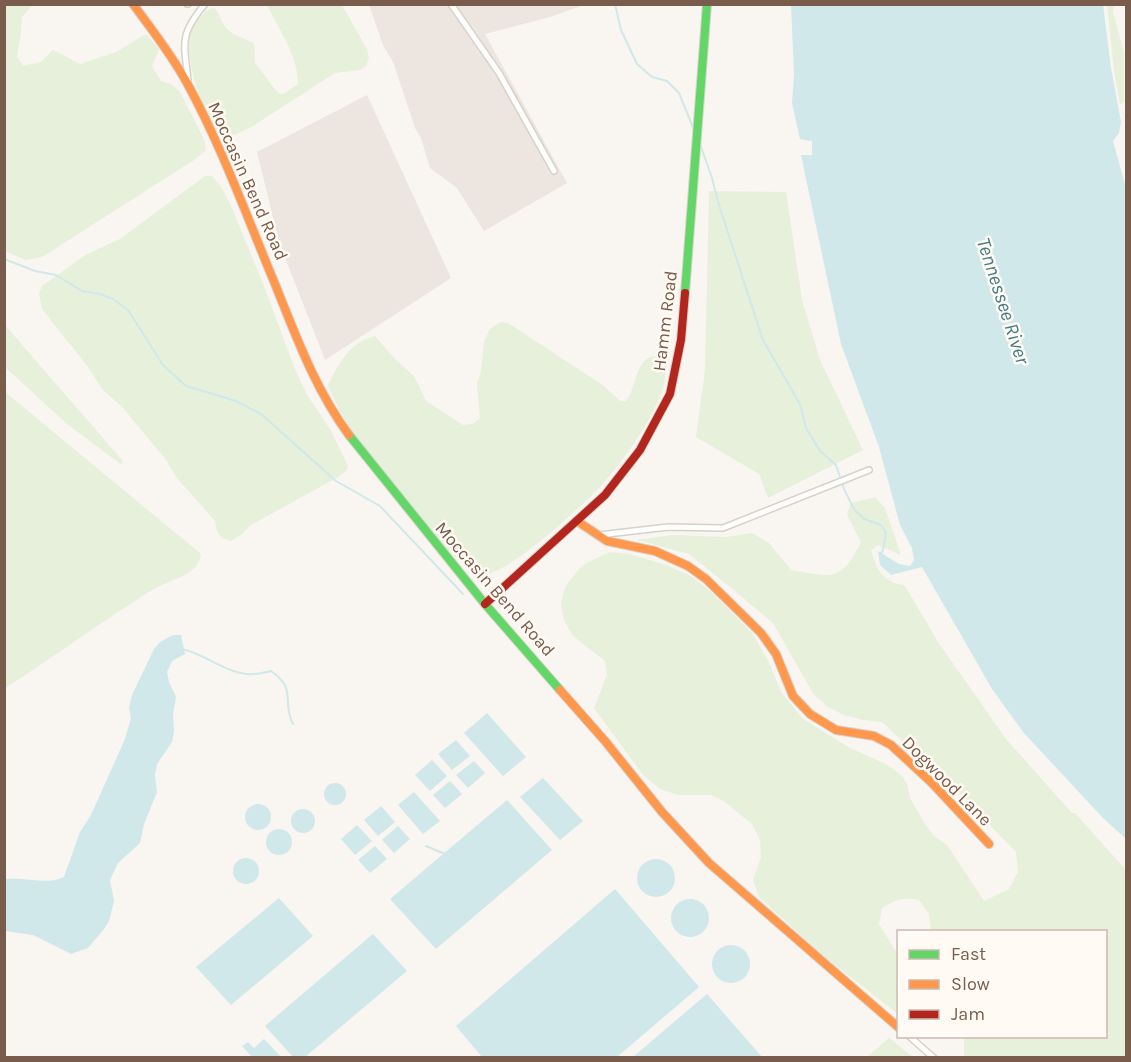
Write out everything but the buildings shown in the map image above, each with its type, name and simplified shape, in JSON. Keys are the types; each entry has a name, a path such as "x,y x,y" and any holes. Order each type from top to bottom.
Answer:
{"main road":[{"name":"Moccasin Bend Road","path":"133,4 167,49 188,84 220,152 314,377 336,418 397,498 485,604 590,723 662,812 709,863 897,1026"},
{"name":"Hamm Road","path":"485,604 605,495 640,450 670,394 681,340 707,4"},
{"name":"Dogwood Lane","path":"576,521 607,541 655,552 674,559 706,579 761,633 776,654 794,696 810,714 836,730 874,736 891,745 931,782 989,844"}],"street":[{"path":"188,84 184,38 187,28 205,4"},
{"path":"451,4 499,73 554,171"},
{"path":"597,535 668,527 723,528 869,470"},
{"path":"911,1038 934,1058"}],"shaded area":[{"path":"369,5 584,5 550,17 485,34 567,183 484,231 457,188 430,168 393,62 383,45"},
{"path":"367,95 451,278 325,360 279,242 257,152"}],"green space":[{"path":"4,5 32,5 22,17 17,56 23,66 41,62 53,50 80,64 116,52 146,34 159,49 152,66 161,81 171,84 180,92 204,139 206,150 194,160 42,257 26,260 5,251"},
{"path":"267,5 342,5 367,49 369,58 366,66 360,70 335,73 253,126 226,139 211,121 198,90 190,57 190,32 207,10 214,8 222,23 230,31 254,43 255,63 278,93 284,94 298,84 297,73 291,53"},
{"path":"1107,5 1114,5 1113,12 1124,52 1124,102 1120,104 1114,70"},
{"path":"205,176 212,176 222,188 231,206 296,372 308,396 330,429 348,466 346,471 338,477 251,525 231,541 222,538 217,531 215,521 176,477 167,461 123,408 103,390 88,367 42,309 39,293 42,286 87,254 120,239"},
{"path":"709,191 786,192 802,300 820,360 863,450 768,498 759,474 696,437 705,370"},
{"path":"500,322 508,323 604,386 620,401 626,401 630,396 637,373 645,360 650,357 658,356 665,377 657,404 649,419 630,450 601,486 562,523 525,553 508,565 482,574 452,553 413,510 351,430 328,385 346,354 359,343 375,336 414,376 426,401 463,425 473,424 480,418 477,383 481,371 484,342 490,329"},
{"path":"4,324 122,460 122,465 67,424 5,367"},
{"path":"5,392 201,554 196,565 187,574 144,595 5,688"},
{"path":"875,497 885,508 901,555 878,545 871,550 880,571 890,581 905,586 938,642 1006,739 1126,870 1126,1057 966,1058 964,1055 964,1038 1107,1038 1107,930 931,930 929,914 919,900 909,898 895,901 882,908 879,924 897,953 897,1013 825,957 759,897 753,880 761,857 760,840 752,824 725,802 711,795 678,795 660,789 643,775 594,708 607,675 605,661 573,636 564,620 561,605 566,586 586,563 610,552 629,554 689,575 711,592 752,633 768,660 781,692 803,719 850,748 888,765 903,777 910,798 925,824 934,836 947,845 984,901 1009,889 1018,872 1016,852 959,793 882,722 844,715 828,707 814,695 773,623 689,554 637,540 673,535 726,537 752,533 769,543 791,570 825,575 834,574 847,565 861,542 847,515 851,503"},
{"path":"889,1038 913,1057 867,1057"}],"water":[{"name":"Tennessee River","path":"791,5 1103,5 1121,122 1119,133 1113,141 1126,188 1126,839 1103,818 1023,732 992,689 922,567 891,575 880,565 878,551 899,564 910,566 914,560 912,548 900,525 879,447 841,344 801,155 812,155 812,141 800,139 792,103 794,74"},
{"path":"173,635 181,635 185,654 172,661 167,672 176,697 172,742 157,764 155,775 157,792 144,824 140,843 118,863 110,880 114,901 109,921 88,948 71,954 33,935 5,931 5,879 50,881 64,877 80,832 91,815 125,739 131,718 129,708 132,695 154,649 160,642"},
{"path":"487,713 526,757 503,776 464,733"},
{"path":"456,740 470,756 452,770 438,754"},
{"path":"432,760 447,776 430,791 415,775"},
{"path":"474,761 485,773 468,788 456,775"},
{"path":"543,778 583,821 560,840 520,797"},
{"path":"450,781 462,794 445,808 433,795"},
{"path":"331,783 339,783 346,790 346,798 339,805 331,805 324,798 324,790"},
{"path":"414,792 440,821 423,834 398,805"},
{"path":"507,800 552,850 436,949 390,899"},
{"path":"258,804 267,808 271,817 267,826 258,830 249,826 245,817 249,808"},
{"path":"381,806 395,822 378,836 364,820"},
{"path":"303,809 308,810 314,816 314,826 308,832 303,833 298,832 292,826 291,821 292,816 298,810"},
{"path":"357,825 372,841 355,855 341,839"},
{"path":"398,826 410,839 394,853 382,840"},
{"path":"279,829 288,833 292,842 288,851 279,855 270,851 266,842 270,833"},
{"path":"375,846 387,859 370,873 358,860"},
{"path":"246,858 255,862 259,871 255,880 246,884 237,880 233,871 237,862"},
{"path":"656,859 663,860 669,865 674,871 674,885 669,891 663,896 656,897 649,896 643,891 638,885 637,878 638,871 643,865 649,860"},
{"path":"615,889 699,987 617,1057 482,1057 456,1026"},
{"path":"279,898 313,936 231,1005 196,967"},
{"path":"690,899 697,900 703,905 708,911 708,925 703,931 697,936 690,937 683,936 677,931 672,925 671,918 672,911 677,905 683,900"},
{"path":"373,934 407,971 305,1057 293,1057 265,1026"},
{"path":"731,945 745,950 750,964 745,978 731,983 717,978 712,964 717,950"},
{"path":"707,994 762,1057 633,1057"},
{"path":"264,1039 281,1057 252,1057 242,1046 248,1042 254,1048"}],"waterway":[{"path":"615,4 621,30 637,64 652,77 667,81 679,93 694,130"},
{"path":"700,144 763,340 800,404 806,428 820,451 836,465 854,509 864,519 881,525 886,533 882,554"},
{"path":"4,259 35,271 56,275 82,291 113,299 128,310 163,365 186,386 236,401 261,414 336,481 380,506 463,594"},
{"path":"182,649 239,673 253,674 271,671 287,690 288,708 293,724"},
{"path":"426,846 445,854"}],"traffic: fast":[{"path":"685,293 707,4"},
{"path":"349,435 485,604 560,690"}],"traffic: slow":[{"path":"133,4 175,62 200,107 234,182 307,362 326,399 349,435"},
{"path":"577,521 607,541 655,551 688,566 706,579 761,633 776,654 793,696 810,714 836,730 874,736 891,745 931,782 989,844"},
{"path":"560,690 605,741 662,812 709,863 897,1026"}],"traffic: jam":[{"path":"485,604 605,495 640,450 670,394 681,340 685,293"}]}
